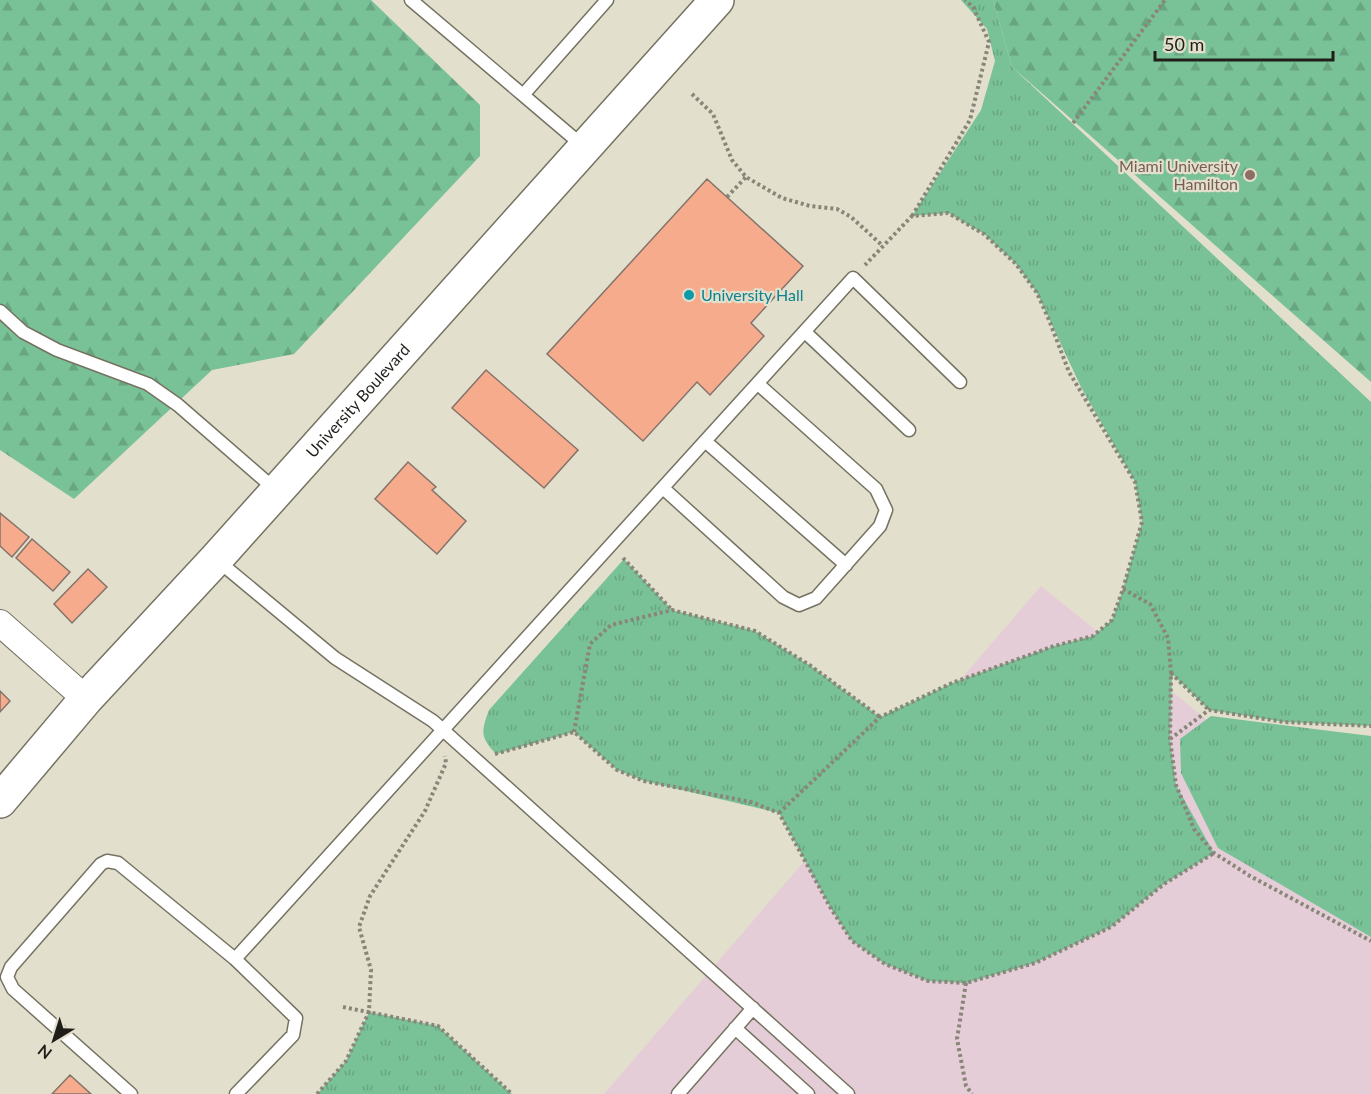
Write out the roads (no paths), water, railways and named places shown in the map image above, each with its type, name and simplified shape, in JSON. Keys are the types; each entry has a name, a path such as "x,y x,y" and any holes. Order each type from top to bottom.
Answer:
{"street":[{"name":"University Boulevard","path":"0,801 86,699 277,492 717,0"},
{"path":"0,623 86,699"}],"lane":[{"path":"411,0 585,147"},
{"path":"523,95 607,0"},
{"path":"235,959 853,278 960,382"},
{"path":"0,311 23,332 57,350 148,384 178,405 277,492"},
{"path":"805,332 909,430"},
{"path":"663,488 783,597 800,605 816,598 880,526 886,510 876,489 758,384"},
{"path":"705,441 846,565"},
{"path":"216,559 335,658 433,721 848,1094"},
{"path":"131,1094 13,989 7,977 11,967 101,864 107,861 118,862 235,959 296,1018 294,1035 236,1094"},
{"path":"678,1094 753,1008"},
{"path":"735,1028 808,1094"}],"place":[{"name":"Miami University Hamilton","path":"1250,175"},
{"name":"University Hall","path":"689,295"}]}
